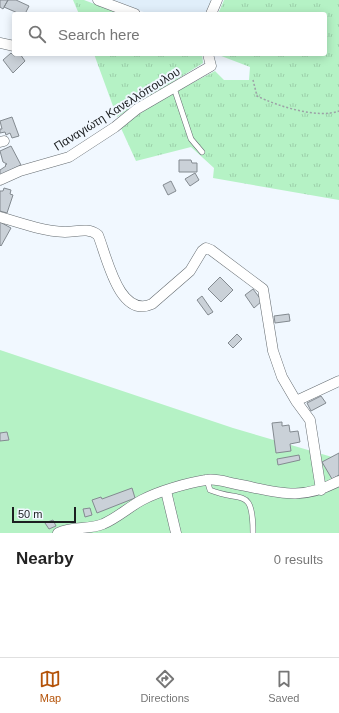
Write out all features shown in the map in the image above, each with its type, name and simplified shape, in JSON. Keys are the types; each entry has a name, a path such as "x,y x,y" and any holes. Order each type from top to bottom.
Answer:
{"street":[{"path":"98,0 130,12"},
{"path":"212,12 218,0"},
{"path":"0,43 12,46"},
{"name":"Παναγιώτη Κανελλόπουλου","path":"0,180 20,171 69,157 114,127 137,109 211,66 208,56"},
{"path":"0,217 24,224 64,232 86,230 94,231 98,235 121,294 129,302 138,307 146,307 152,304 190,270 202,251 206,248 211,250 263,289 273,350 282,377 296,401 310,420 321,490"},
{"path":"296,401 339,381"},
{"path":"58,533 72,528 102,524 141,501 166,491 207,480 286,494 306,494 321,490 339,481"},
{"path":"166,491 176,533"}],"lane":[{"path":"174,88 191,139 202,152"},
{"path":"207,480 210,490 217,493 238,496 246,500 251,507 253,533"}],"path":[{"path":"253,80 257,96 266,100 305,112 333,113 339,111"}],"shaded area":[{"path":"114,0 211,0 206,12 144,12"}],"green space":[{"path":"73,0 84,0 116,12 78,12"},
{"path":"224,0 339,0 339,200 213,178 214,168 191,147 136,161 120,126 166,97 215,71 224,80 249,80 250,67 221,56 327,56 327,12 219,12"},
{"path":"95,56 202,56 203,63 117,117"},
{"path":"0,350 233,428 339,459 339,533 0,533"}],"building":[{"path":"0,0 8,0 3,9 0,7"},
{"path":"8,0 16,0 29,6 26,12 15,12 4,7"},
{"path":"11,53 12,56 21,56 25,61 13,73 3,60"},
{"path":"12,117 19,136 12,138 10,133 6,135 5,132 0,133 0,129 2,129 0,121"},
{"path":"11,146 21,165 0,176 0,170 7,164 3,162 0,151"},
{"path":"179,160 191,160 192,163 197,163 197,172 179,172"},
{"path":"195,173 199,180 190,186 185,179"},
{"path":"171,181 176,191 168,195 163,185"},
{"path":"4,188 11,190 10,194 13,195 7,213 0,211 0,191 3,191"},
{"path":"0,222 11,228 1,246 0,245"},
{"path":"220,277 233,290 221,302 208,289"},
{"path":"253,289 262,301 254,308 245,295"},
{"path":"202,296 213,312 208,315 197,300"},
{"path":"289,314 290,321 275,323 274,316"},
{"path":"237,334 242,339 233,348 228,343"},
{"path":"321,396 326,403 311,411 307,403"},
{"path":"282,422 282,426 289,425 290,432 298,431 300,442 290,444 291,451 276,453 272,423"},
{"path":"7,432 9,440 0,441 0,433"},
{"path":"339,453 339,475 332,479 322,462"},
{"path":"299,455 300,460 278,465 277,459"},
{"path":"132,488 135,498 97,513 92,500 101,497 102,499"},
{"path":"90,508 92,515 85,517 83,509"},
{"path":"53,520 56,526 49,529 45,523"}]}
